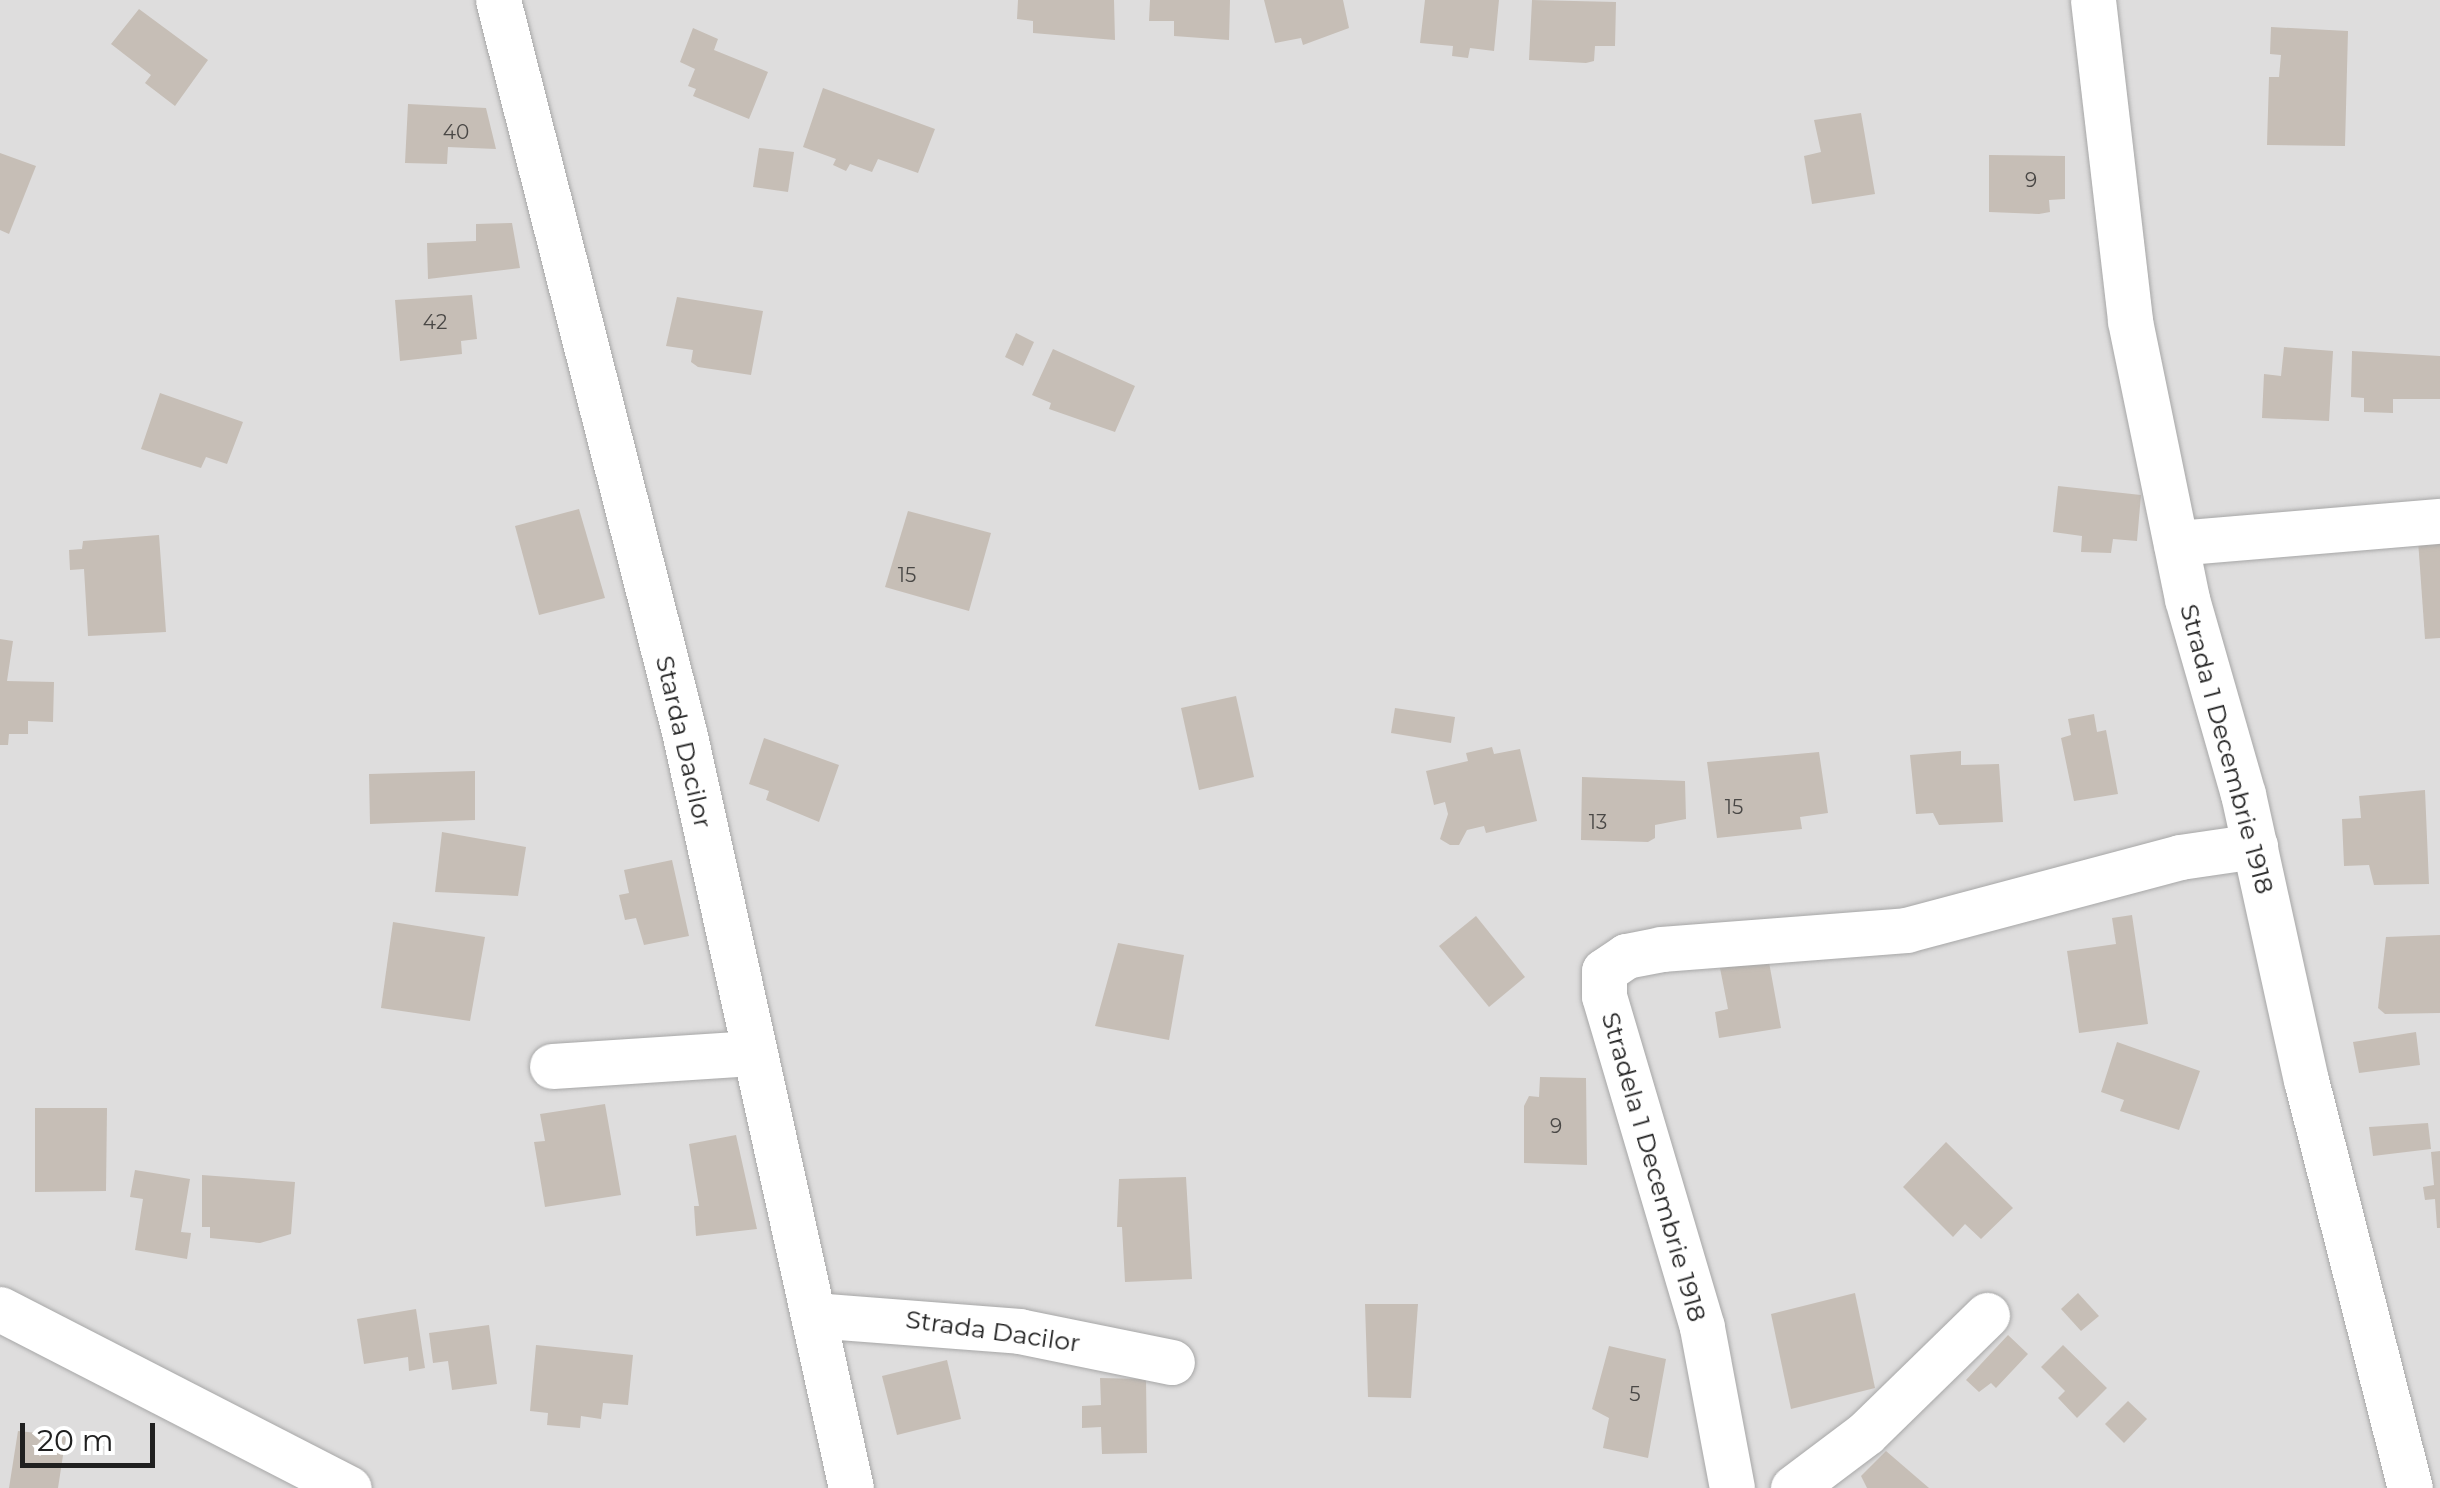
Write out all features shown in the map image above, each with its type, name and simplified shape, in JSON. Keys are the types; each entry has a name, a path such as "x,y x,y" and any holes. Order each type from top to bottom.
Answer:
{"street":[{"name":"Starda Dacilor","path":"498,0 685,736 850,1488"},
{"name":"Strada 1 Decembrie 1918","path":"2093,0 2130,320 2176,543 2256,846 2306,1080 2410,1488"},
{"path":"2176,543 2440,522"},
{"name":"Stradela 1 Decembrie 1918","path":"1732,1488 1702,1327 1604,996 1604,971 1626,956 1661,950 1906,930 2180,856 2256,846"},
{"path":"552,1066 753,1053"},
{"path":"0,1310 349,1488"},
{"name":"Strada Dacilor","path":"813,1315 1019,1331 1172,1362"},
{"path":"1794,1488 1894,1408 1987,1316"}],"shaded area":[{"path":"0,0 2440,0 2440,1488 0,1488"}],"building":[{"path":"1018,0 1114,0 1115,40 1033,33 1033,21 1017,19"},
{"path":"1150,0 1230,0 1229,40 1174,36 1174,21 1149,21"},
{"path":"1264,0 1343,0 1349,28 1303,45 1301,38 1275,43"},
{"path":"1425,0 1499,0 1494,51 1470,48 1468,58 1452,56 1453,46 1420,43"},
{"path":"1532,0 1616,2 1615,46 1595,46 1594,61 1586,63 1529,60"},
{"path":"139,9 208,60 175,106 145,83 151,75 111,44"},
{"path":"2271,27 2348,31 2345,146 2267,145 2269,77 2279,77 2281,55 2270,54"},
{"path":"693,28 718,39 714,50 768,72 749,119 693,96 696,89 688,86 695,69 680,62"},
{"path":"823,88 935,129 918,173 878,159 872,172 850,164 846,171 833,165 836,159 803,147"},
{"path":"408,104 486,108 496,149 448,147 447,164 405,163"},
{"path":"1861,113 1875,194 1812,204 1804,156 1821,152 1814,120"},
{"path":"759,148 794,152 788,192 753,187"},
{"path":"0,153 36,166 9,234 0,230"},
{"path":"1989,155 2065,156 2065,199 2049,200 2050,212 2039,214 1989,212"},
{"path":"512,223 520,268 428,279 427,243 476,241 476,224"},
{"path":"472,295 477,339 461,341 462,354 400,361 395,300"},
{"path":"677,297 763,311 751,375 698,367 691,362 693,350 666,346"},
{"path":"1016,333 1034,342 1023,366 1005,357"},
{"path":"2284,347 2333,351 2329,421 2262,418 2264,374 2281,376"},
{"path":"1053,349 1135,386 1115,432 1049,409 1051,403 1032,395"},
{"path":"2352,351 2440,356 2440,399 2393,399 2393,413 2364,412 2364,398 2351,397"},
{"path":"160,393 243,422 227,464 206,457 201,468 141,449"},
{"path":"2058,486 2141,495 2137,541 2113,539 2111,553 2081,552 2082,536 2053,532"},
{"path":"579,509 605,598 539,615 515,526"},
{"path":"908,511 991,533 969,611 885,587"},
{"path":"159,535 166,632 88,636 84,569 70,570 69,550 82,549 83,541"},
{"path":"2440,536 2440,638 2425,639 2418,540"},
{"path":"0,639 13,641 7,681 54,682 53,722 28,721 28,734 9,734 8,745 0,745"},
{"path":"1236,696 1254,777 1199,790 1181,708"},
{"path":"1395,708 1455,717 1451,743 1391,733"},
{"path":"2094,714 2097,732 2106,730 2118,794 2074,801 2061,738 2071,735 2068,719"},
{"path":"764,738 839,765 819,822 766,800 769,791 749,784"},
{"path":"1492,747 1494,754 1520,749 1537,821 1486,833 1484,826 1467,830 1459,845 1450,845 1440,839 1448,814 1445,802 1434,805 1426,771 1468,761 1466,753"},
{"path":"1961,751 1961,765 1999,764 2003,822 1939,825 1933,813 1916,814 1910,755"},
{"path":"1819,752 1828,813 1800,817 1802,829 1717,838 1707,762"},
{"path":"475,771 475,820 370,824 369,774"},
{"path":"1582,777 1685,781 1686,819 1655,825 1655,838 1648,842 1581,840"},
{"path":"2425,790 2429,884 2374,885 2369,865 2344,866 2342,819 2361,818 2359,796"},
{"path":"442,832 526,847 518,896 435,892"},
{"path":"672,860 689,936 644,945 636,918 625,920 619,895 629,893 624,870"},
{"path":"2132,915 2148,1024 2079,1033 2067,951 2116,944 2112,918"},
{"path":"1476,916 1525,977 1489,1007 1439,946"},
{"path":"393,922 485,937 470,1021 381,1008"},
{"path":"2440,935 2440,1013 2385,1014 2378,1008 2386,937"},
{"path":"1118,943 1184,955 1169,1040 1095,1026"},
{"path":"1769,962 1781,1028 1719,1038 1715,1012 1728,1009 1720,968"},
{"path":"2416,1032 2420,1065 2359,1073 2353,1042"},
{"path":"2117,1042 2200,1071 2179,1130 2120,1111 2124,1100 2101,1092"},
{"path":"1540,1077 1586,1078 1587,1165 1524,1163 1524,1106 1529,1096 1539,1097"},
{"path":"605,1104 621,1195 545,1207 534,1142 545,1141 540,1114"},
{"path":"35,1108 107,1108 106,1191 35,1192"},
{"path":"2428,1123 2431,1149 2373,1156 2369,1127"},
{"path":"736,1135 757,1229 696,1236 694,1206 699,1206 689,1144"},
{"path":"1946,1142 2013,1208 1981,1239 1965,1224 1953,1237 1903,1187"},
{"path":"2440,1151 2437,1228 2435,1199 2425,1200 2423,1187 2434,1185 2431,1152"},
{"path":"135,1170 190,1179 181,1232 191,1233 187,1259 135,1250 143,1199 130,1197"},
{"path":"202,1175 295,1182 291,1234 260,1243 210,1238 210,1227 202,1227"},
{"path":"1186,1177 1192,1279 1125,1282 1122,1227 1117,1227 1119,1179"},
{"path":"1855,1293 1875,1388 1791,1409 1771,1314"},
{"path":"2078,1293 2099,1316 2081,1331 2061,1309"},
{"path":"1365,1304 1418,1304 1411,1398 1368,1397"},
{"path":"416,1309 425,1368 409,1371 408,1357 364,1364 357,1319"},
{"path":"489,1325 497,1384 452,1390 448,1361 433,1363 429,1333"},
{"path":"2008,1335 2028,1354 1996,1388 1991,1383 1979,1392 1966,1380"},
{"path":"536,1345 633,1355 628,1405 603,1403 601,1419 581,1416 580,1428 547,1425 548,1413 530,1411"},
{"path":"2063,1345 2107,1388 2077,1418 2058,1398 2065,1391 2041,1367"},
{"path":"1609,1346 1666,1359 1648,1458 1603,1448 1609,1418 1592,1409"},
{"path":"947,1360 961,1419 897,1435 882,1376"},
{"path":"1100,1378 1146,1379 1147,1453 1102,1454 1101,1427 1082,1428 1082,1406 1101,1405"},
{"path":"2128,1401 2147,1419 2124,1443 2105,1424"},
{"path":"18,1431 66,1436 58,1488 9,1488"},
{"path":"1886,1451 1929,1488 1867,1488 1861,1476"}]}
